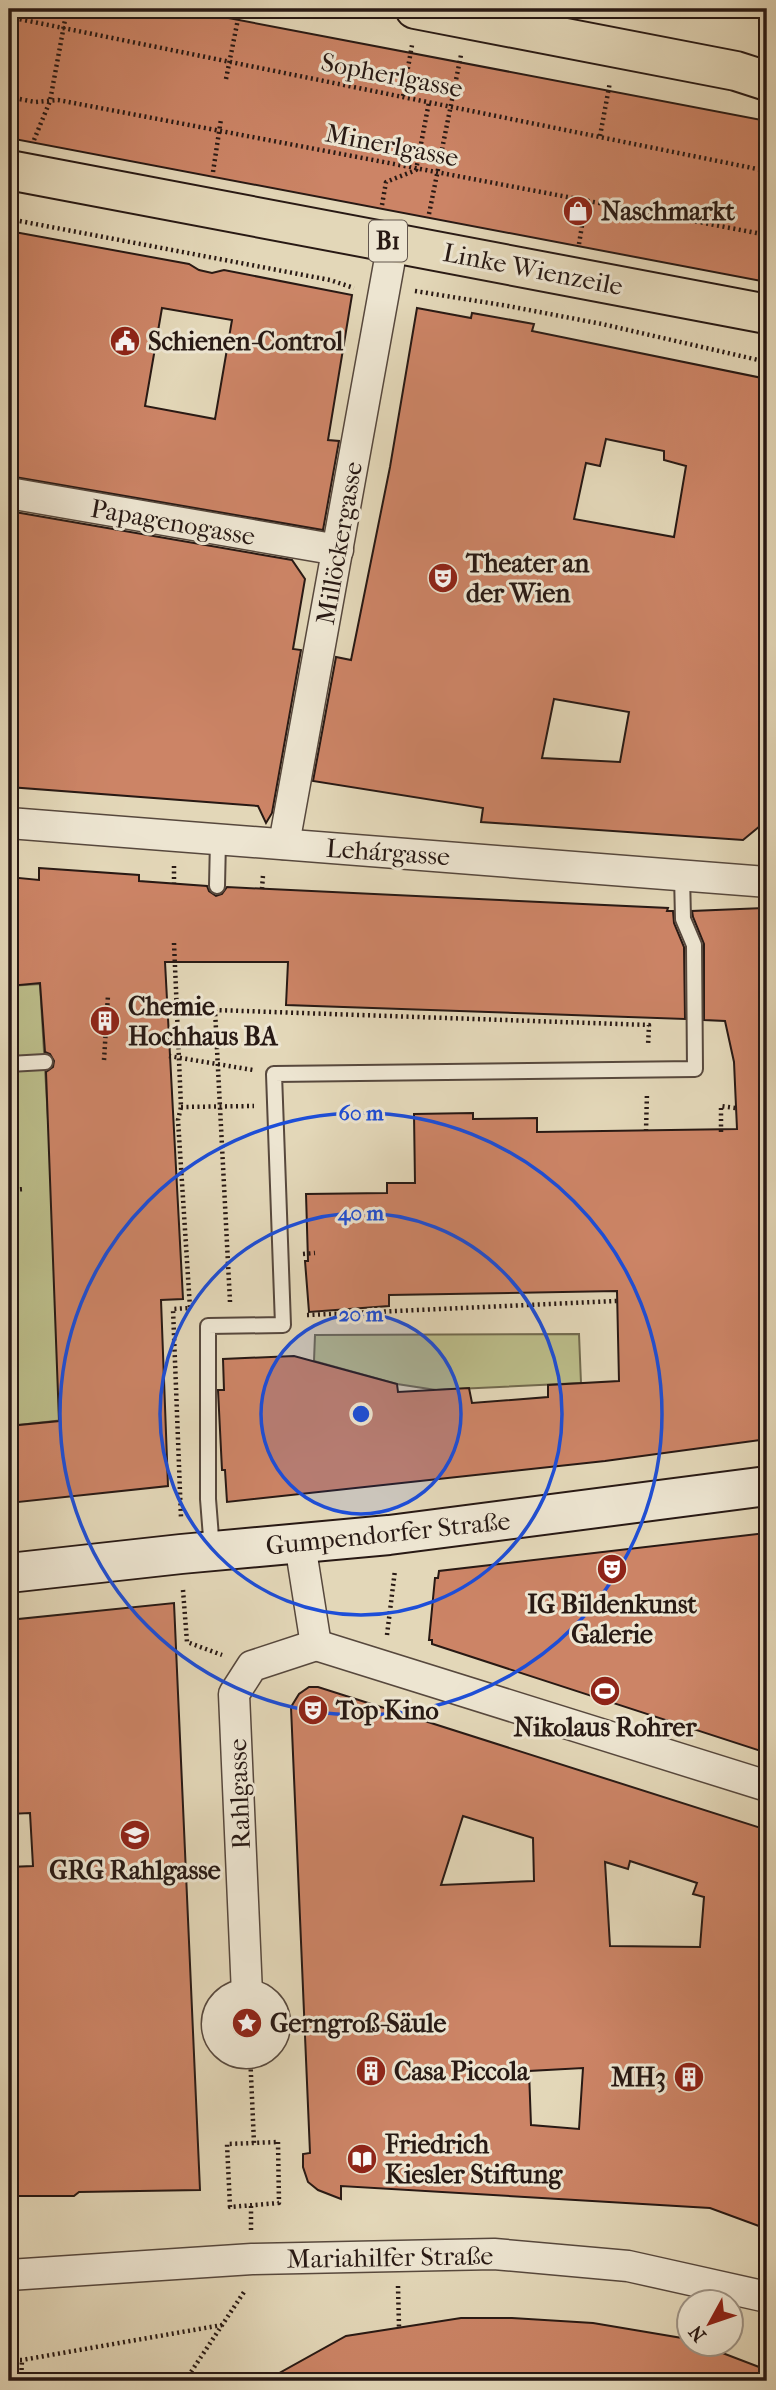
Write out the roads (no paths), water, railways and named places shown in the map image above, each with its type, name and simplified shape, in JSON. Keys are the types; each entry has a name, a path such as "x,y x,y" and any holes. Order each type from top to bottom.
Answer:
{"main road":[{"path":"437,19 617,48 736,71 767,81"},
{"name":"Linke Wienzeile","path":"19,161 408,245 767,314"}],"street":[{"name":"Millöckergasse","path":"284,844 387,286 408,245"},
{"name":"Papagenogasse","path":"9,493 338,550"},
{"name":"Lehárgasse","path":"9,823 767,882"},
{"name":"Gumpendorfer Straße","path":"9,1573 197,1552 389,1535 767,1486"},
{"path":"300,1544 316,1646 767,1786"},
{"name":"Rahlgasse","path":"247,1994 234,1694 252,1667 316,1646"},
{"path":"247,1994 265,2000 273,2011 276,2022 275,2034 270,2042 262,2049 250,2053 231,2049 222,2041 217,2028 217,2017 223,2006 237,1995 247,1994"},
{"name":"Mariahilfer Straße","path":"9,2275 252,2259 494,2254 628,2266 767,2297"}],"lane":[{"path":"217,886 218,840"},
{"path":"197,1552 208,1499 208,1326 283,1325 274,1074 695,1069 694,945 683,919 682,875"},
{"path":"9,1064 45,1062"}],"place":[{"name":"Naschmarkt","path":"578,211"},
{"name":"Schienen-Control","path":"125,341"},
{"name":"Theater an der Wien","path":"443,578"},
{"name":"Chemie Hochhaus BA","path":"105,1021"},
{"name":"IG Bildenkunst Galerie","path":"612,1569"},
{"name":"Nikolaus Rohrer","path":"605,1691"},
{"name":"Top Kino","path":"313,1710"},
{"name":"GRG Rahlgasse","path":"135,1835"},
{"name":"Gerngroß-Säule","path":"247,2023"},
{"name":"Casa Piccola","path":"371,2071"},
{"name":"MH3","path":"689,2077"},
{"name":"Friedrich Kiesler Stiftung","path":"362,2159"}]}
